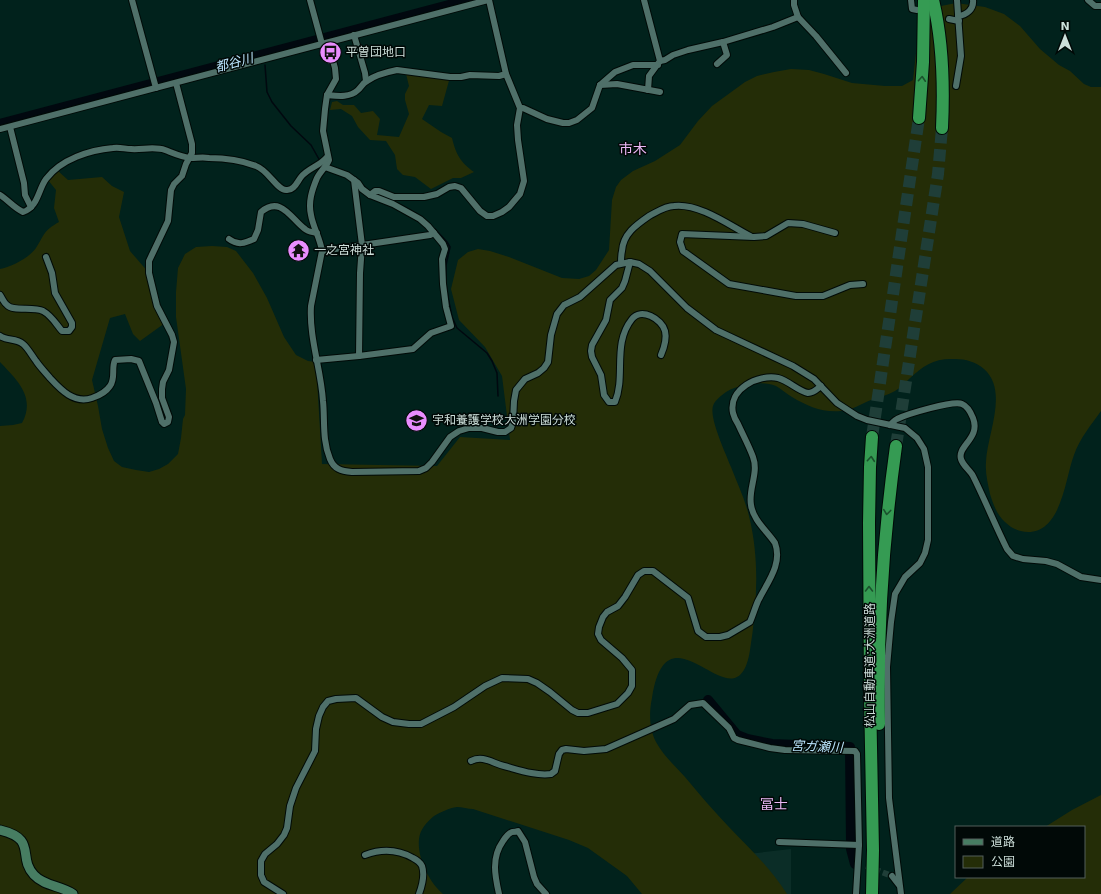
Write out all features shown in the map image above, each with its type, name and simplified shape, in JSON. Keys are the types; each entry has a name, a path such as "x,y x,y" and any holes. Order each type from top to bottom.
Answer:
{"highway":[{"path":"934,0 940,43"},
{"path":"938,0 941,17 940,43 943,105 942,128"},
{"path":"919,118 924,25 920,3"},
{"name":"松山自動車道;大洲道路","path":"872,437 869,523 873,850 872,894"},
{"name":"松山自動車道;大洲道路","path":"880,894 878,694 880,617 886,524 896,446"}],"street":[{"path":"132,0 155,85"},
{"path":"310,0 323,41 335,68 336,79 327,95 323,131 327,157 329,160 318,176 312,191 310,202 310,215 322,251 311,306 311,314 316,360 324,401 323,426 329,458 335,467 341,471 352,472 418,471 426,468 450,437 459,431 469,428 482,428 505,432 511,428 513,422 516,390 525,379 538,373 548,362 551,335 557,314 564,305 580,297 616,265 630,262 639,264 650,271 687,308 716,330 793,366 814,379 836,403 857,416 867,420 905,428 917,438 924,449 928,467 928,540 925,553 920,563 900,585 895,594 887,667 889,798 901,894"},
{"path":"0,129 155,85 176,83 323,41 354,35 488,0 506,74 520,108 517,125 524,181 520,194 510,207 493,216 487,216 480,211 461,188 455,186 449,187 438,194 424,197 402,198 390,196 379,191 371,193"},
{"path":"644,0 659,63"},
{"path":"794,0 798,17 816,36 846,73"},
{"path":"911,0 912,9 920,3"},
{"path":"956,86 961,56 957,0"},
{"path":"949,19 959,19 970,10 973,5 973,0"},
{"path":"1088,0 1095,6 1101,6 1100,0"},
{"path":"520,108 547,119 562,123 569,123 577,120 592,108 600,86 615,72 622,68 633,65 659,63 673,55 688,50 773,27 798,17"},
{"path":"354,35 366,81"},
{"path":"717,64 727,55 722,42"},
{"path":"648,90 649,76 659,63"},
{"path":"327,95 340,97 349,95 357,92 366,81 397,70 450,77 470,75 499,76 506,74"},
{"path":"0,336 3,338 17,340 24,344 37,363 62,391 76,398 89,399 98,396 107,390 113,379 113,364 115,360 131,359 138,361 162,422 164,424 168,422 169,417 162,398 162,389 163,382 169,370 174,342 157,306 150,279 149,261 168,221 171,190 174,184 182,176 192,152 192,144 176,83"},
{"path":"600,86 606,84 617,84 660,92"},
{"path":"10,126 24,183 25,195 31,208"},
{"path":"0,195 18,210 23,212 31,208 36,202 46,178 55,169 81,155 114,147 132,149 157,148 190,158 230,159 255,165 266,171 280,188 284,190 294,188 301,177 308,170 319,165 327,157"},
{"path":"316,360 413,349 431,333 451,326 446,307 443,284 442,259 445,249 443,244 420,219 394,204 362,189 347,175 325,166"},
{"path":"354,180 362,245 360,273 359,356"},
{"path":"621,263 622,250 629,232 638,223 653,214 666,207 675,205 708,213 754,238"},
{"path":"229,239 234,243 245,243 254,239 258,230 261,212 266,207 277,206 286,209 306,230 317,233"},
{"path":"835,233 803,224 788,223 766,236 754,238 682,234 680,242 683,251 729,284 796,296 822,296 850,285 863,284"},
{"path":"322,251 430,235 434,233"},
{"path":"0,295 6,305 11,309 34,308 49,315 62,331 69,330 72,327 72,322 55,293 52,273 46,257"},
{"path":"630,262 625,282 622,288 610,300 606,320 592,345 592,357 601,375 606,400 609,402 615,402 618,394 620,351 625,331 632,318 638,315 648,315 656,318 663,325 666,332 666,338 661,355"},
{"path":"283,894 264,882 261,875 261,860 265,854 277,844 287,828 290,806 296,788 315,752 316,729 319,716 323,706 328,701 356,698 382,717 393,722 420,724 454,707 485,686 502,678 528,679 537,683 578,713 588,713 617,704 628,693 632,686 632,670 622,658 601,640 598,634 599,627 607,612 618,606 625,598 638,575 644,571 653,571 688,598 698,631 706,637 720,637 728,635 750,622 757,603 778,560 775,543 758,520 751,506 750,493 754,477 754,459 733,413 733,402 742,387 749,382 766,378 777,378 786,381 808,393 813,392 821,386"},
{"path":"890,425 896,420 935,407 954,402 962,404 968,409 974,419 974,429 971,439 961,450 960,458 972,475 1007,549 1013,556 1023,559 1046,561 1057,564 1081,577 1101,580"},
{"path":"471,761 476,759 486,759 515,769 545,775 552,774 555,771 559,754 562,750 584,751 606,749 674,719 690,705 703,703 728,728 734,738 738,740 785,750 855,751 858,754 859,845 856,894"},
{"path":"0,830 14,834 23,843 29,869 34,876 60,892 73,894"},
{"path":"499,894 495,872 495,858 504,838 511,832 518,831 526,842 537,884 546,894"},
{"path":"779,842 859,845"},
{"path":"365,855 374,852 394,850 405,853 418,860 422,866 423,873 423,885 420,894"},
{"path":"859,862 866,866"},
{"path":"892,876 899,885"}],"shaded area":[{"path":"791,849 791,894 749,894 748,854"}],"green space":[{"path":"956,3 985,7 1004,14 1020,26 1040,49 1059,65 1070,71 1084,84 1091,87 1101,87 1101,411 1076,449 1055,514 1048,523 1039,530 1028,532 1015,529 1005,522 998,513 991,498 986,466 987,451 995,413 995,389 991,378 984,369 967,360 948,359 930,363 895,391 845,410 828,411 809,406 790,396 776,386 764,383 748,384 733,389 726,392 715,402 712,412 713,419 745,503 755,549 756,600 750,650 743,672 731,678 717,675 687,660 672,659 660,670 651,703 651,726 656,742 666,756 717,814 767,867 787,894 642,894 627,876 588,848 569,840 473,809 457,807 445,810 434,816 422,829 419,839 420,854 425,869 433,883 443,894 0,894 0,426 22,423 26,414 27,405 26,397 18,382 0,362 0,269 24,259 33,252 47,230 59,222 54,208 56,190 48,180 57,170 68,180 102,177 112,186 124,192 119,217 130,251 149,273 165,323 140,341 133,334 125,314 110,318 92,380 102,429 114,461 122,467 149,472 168,464 178,454 183,419 185,415 186,389 176,317 178,268 185,254 196,247 212,246 227,247 236,251 253,273 267,298 284,337 296,355 308,361 316,362 322,464 437,466 460,437 510,440 502,376 485,347 459,320 451,289 458,260 468,252 478,249 509,257 562,278 579,279 589,276 596,270 609,250 612,200 616,187 621,180 633,171 655,161 680,145 698,121 712,106 745,82 757,76 791,69 809,70 852,83 902,86 913,80 919,26 927,17 941,6"},
{"path":"405,70 450,77 442,106 429,105 422,119 452,138 459,157 465,165 474,172 461,178 453,178 431,189 415,177 403,175 397,169 395,155 386,141 370,140 358,127 352,116 341,109 330,110 332,102 337,101 343,105 354,105 361,113 373,111 380,119 377,135 399,137 409,114 405,100 405,94 409,86"},
{"path":"1101,795 1101,894 950,894 967,878 1085,878 1085,826 1047,826 1072,810"}],"waterway":[{"name":"都谷川","path":"0,124 468,0"},
{"path":"265,65 267,92 272,102 291,126 311,145 320,161"},
{"path":"361,183 367,189"},
{"path":"401,205 417,214"},
{"path":"435,229 450,247 446,265 446,284 452,317 457,328 487,353 492,361 497,373 498,396"},
{"name":"宮ガ瀬川","path":"708,700 737,735 747,739 772,744 850,747 851,840"},
{"name":"宮ガ瀬川","path":"851,849 855,864"}],"tunnel":[{"path":"872,437 919,118"},
{"path":"896,446 938,174 942,128"},
{"path":"866,866 892,876"}],"place":[{"name":"平曽団地口","path":"331,52"},
{"name":"一之宮神社","path":"299,250"},
{"name":"宇和養護学校大洲学園分校","path":"416,420"}],"district":[{"name":"市木","path":"633,149"},
{"name":"冨士","path":"774,804"}]}
